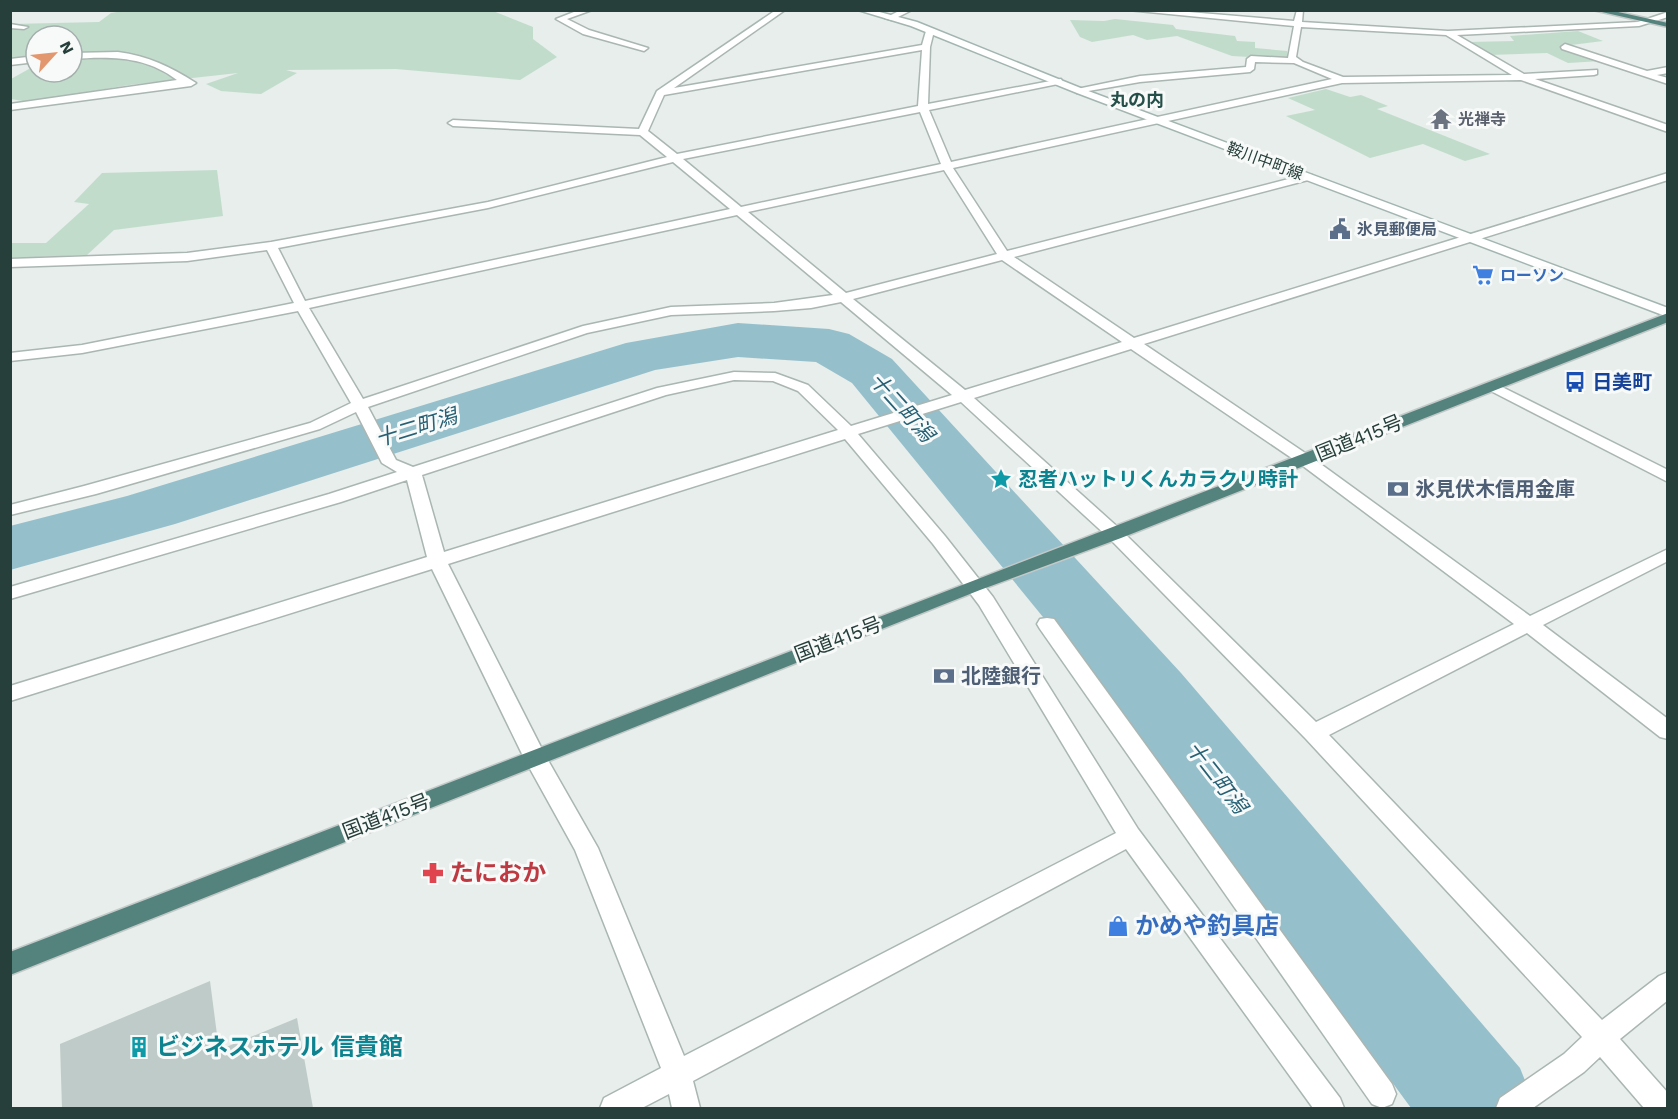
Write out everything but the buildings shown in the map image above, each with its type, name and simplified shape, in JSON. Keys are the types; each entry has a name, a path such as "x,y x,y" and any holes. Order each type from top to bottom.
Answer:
{"highway":[{"path":"1596,10 1668,25"},
{"name":"国道415号","path":"10,964 973,586 1305,460 1668,315"}],"street":[{"path":"589,10 560,19 586,32 644,48"},
{"path":"643,132 660,93 782,10"},
{"name":"鞍川中町線","path":"861,10 930,31 1080,91 1668,315"},
{"path":"889,18 909,10"},
{"path":"1131,10 1448,33 1533,31 1640,24 1668,14"},
{"path":"1296,61 1292,58 1293,41 1299,23 1299,10"},
{"path":"10,26 24,27"},
{"path":"930,31 926,47 923,108 948,168 1004,256 1305,460 1528,624 1668,731"},
{"path":"1448,33 1522,78 1668,129"},
{"path":"660,93 926,47"},
{"path":"1565,47 1668,81"},
{"path":"10,107 188,83 171,69 148,59 123,55 84,56"},
{"path":"1080,91 1140,79 1250,69 1251,59 1296,61 1342,80"},
{"path":"1646,74 1668,70"},
{"path":"10,357 105,345 208,326 948,168 1342,80 1522,78 1594,72"},
{"path":"10,263 186,257 271,246 489,205 675,158 1058,81"},
{"path":"453,123 643,132 675,158 964,397 1115,534 1314,733 1601,1038 1662,1108"},
{"path":"10,694 1667,176"},
{"path":"10,510 90,490 363,411 583,330 671,311 793,306 845,297 1308,177"},
{"path":"271,246 301,305 363,411 390,463 413,473"},
{"path":"10,593 413,473 662,390 734,376 775,377 803,388 835,417 939,540 1009,636 1130,836 1330,1108"},
{"path":"1492,386 1668,477"},
{"path":"413,473 436,560 535,758 586,848 678,1075 686,1108"},
{"path":"1314,733 1668,554"},
{"path":"1047,624 1382,1094"},
{"path":"614,1108 1130,836"},
{"path":"1510,1108 1574,1063 1668,984"}],"green space":[{"path":"123,11 493,11 533,27 533,39 557,57 520,80 396,69 286,70 297,73 261,94 221,91 206,84 238,73 129,85 28,102 11,99 11,79 24,72 24,84 84,84 84,24 24,24 24,57 11,58 11,24 99,22 111,13"},
{"path":"1115,19 1173,25 1176,29 1235,36 1237,41 1255,42 1255,48 1287,51 1288,59 1232,56 1177,36 1147,40 1133,35 1092,42 1080,37 1070,20"},
{"path":"1578,31 1603,41 1563,46 1601,61 1568,63 1547,53 1490,55 1468,42 1514,41 1510,36"},
{"path":"1326,89 1350,97 1361,95 1388,106 1377,109 1490,154 1465,161 1423,144 1370,158 1286,116 1315,110 1288,98"},
{"path":"217,170 223,216 114,230 87,255 11,258 11,243 46,243 89,204 74,202 102,173"}],"waterway":[{"name":"十二町潟","path":"10,548 151,510 646,355 738,340 829,346 872,371 1152,694 1480,1108"}],"place":[{"name":"光禅寺","path":"1441,119"},
{"name":"氷見郵便局","path":"1340,229"},
{"name":"ローソン","path":"1483,275"},
{"name":"日美町","path":"1575,382"},
{"name":"忍者ハットリくんカラクリ時計","path":"1001,479"},
{"name":"氷見伏木信用金庫","path":"1398,489"},
{"name":"北陸銀行","path":"944,676"},
{"name":"たにおか","path":"433,873"},
{"name":"かめや釣具店","path":"1118,926"},
{"name":"ビジネスホテル 信貴館","path":"139,1047"}],"district":[{"name":"丸の内","path":"1137,99"}]}
